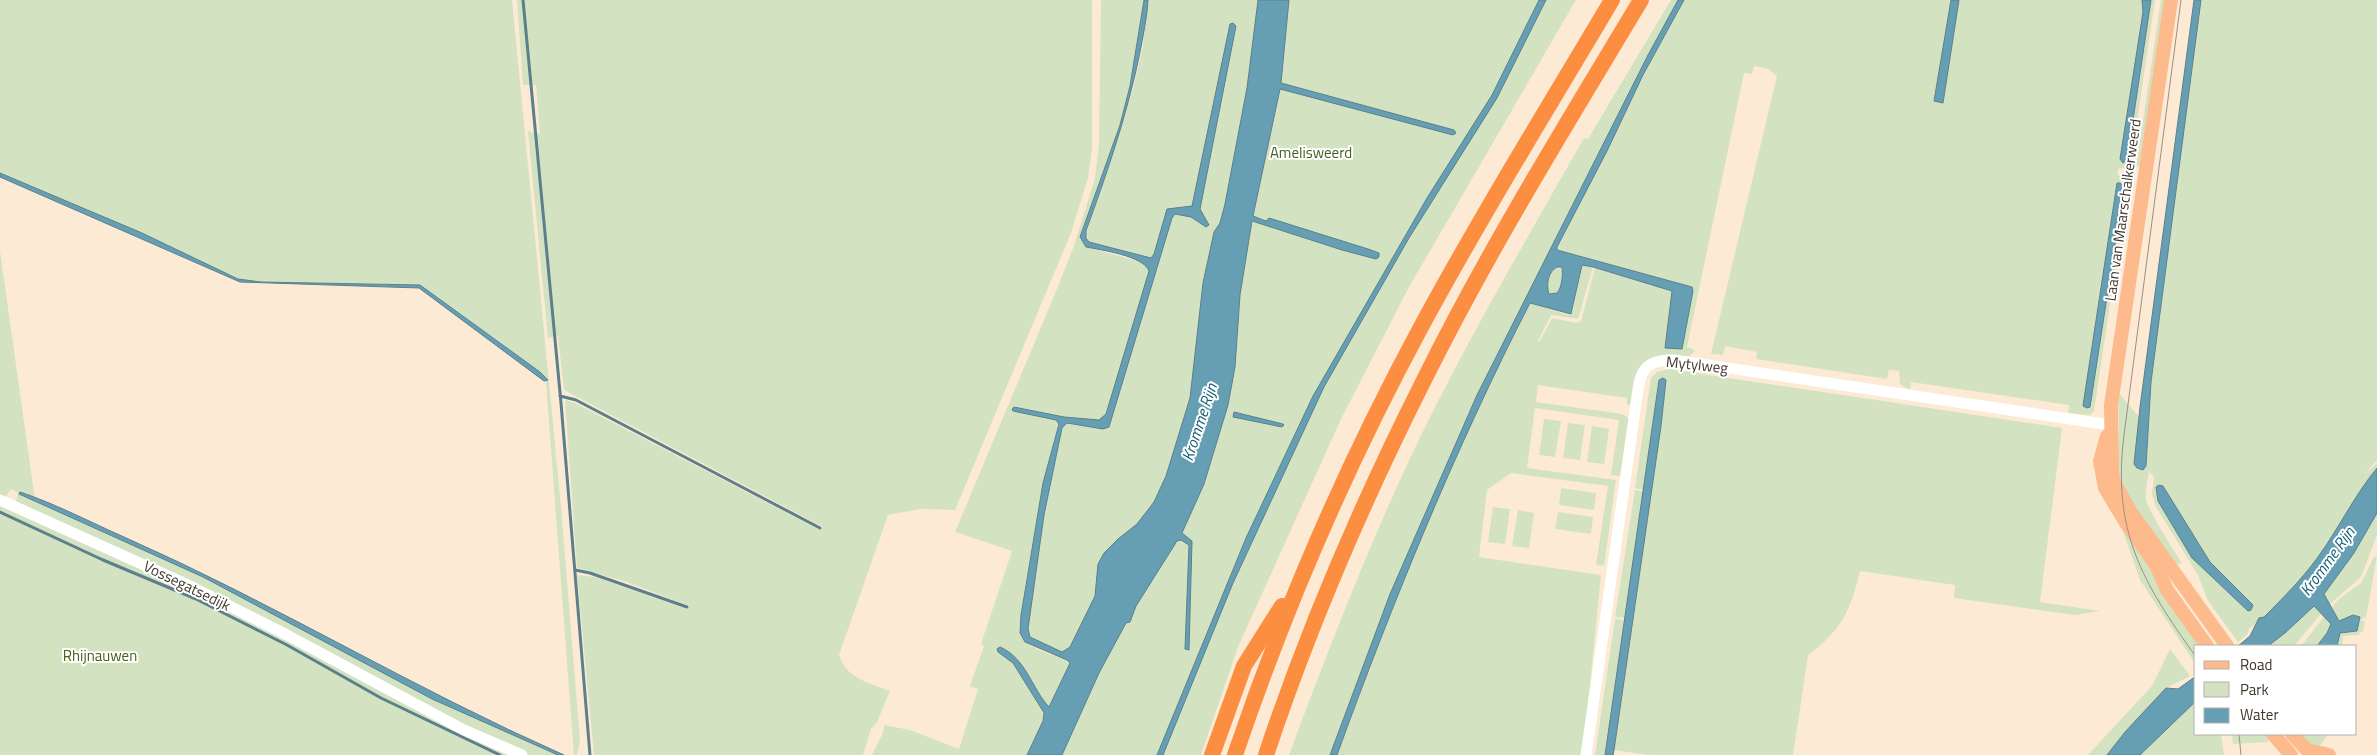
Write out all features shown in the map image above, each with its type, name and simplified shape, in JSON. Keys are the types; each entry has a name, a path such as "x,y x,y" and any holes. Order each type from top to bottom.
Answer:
{"highway":[{"path":"1235,755 1261,681 1305,570 1367,433 1420,328 1612,0"},
{"path":"1266,755 1304,650 1339,563 1424,380 1519,206 1641,0"},
{"path":"1212,755 1244,666 1305,570"}],"main road":[{"name":"Laan van Maarschalkerweerd","path":"2171,0 2111,405 2112,471 2122,499 2226,645"},
{"name":"Laan van Maarschalkerweerd","path":"2110,426 2100,461 2104,488 2126,524 2156,565 2167,590 2206,645"},
{"path":"2274,735 2291,755"},
{"path":"2293,735 2305,753 2329,755"}],"street":[{"name":"Mytylweg","path":"1586,755 1638,393 1641,375 1647,365 1661,360 1674,360 2110,426"},
{"name":"Vossegatsedijk","path":"0,500 186,584 464,730 522,755"}],"green space":[{"path":"0,0 512,0 561,507 580,741 577,755 574,755 546,382 420,285 261,282 238,279 91,211 0,173"},
{"path":"517,0 1092,0 1092,148 1088,178 1071,233 955,510 920,509 888,515 839,655 847,669 859,679 890,691 877,722 871,729 863,755 594,755 577,575 595,577 687,609 690,606 624,581 577,568 565,400 575,403 820,530 823,527 564,390 558,336 548,338 528,131 540,134 536,85 523,85"},
{"name":"Amelisweerd","path":"1101,0 1144,0 1130,86 1120,125 1080,239 1087,247 1144,263 1145,258 1089,242 1086,234 1132,93 1143,46 1148,0 1576,0 1409,287 1341,419 1238,647 1201,755 1049,755 1088,667 1025,637 1038,518 1026,580 1021,631 1023,639 1030,646 1067,660 1070,663 1049,707 1017,659 1000,647 997,649 998,652 1013,663 1043,713 1043,721 1027,755 872,755 883,733 884,725 910,730 959,749 978,689 970,686 984,646 981,644 1012,551 955,532 1074,246 1095,178 1099,144","holes":["1012,408 1053,415 1053,419 1013,411"]},
{"path":"1671,0 1678,0 1648,55 1477,395 1390,594 1330,755 1289,755 1363,565 1432,413 1495,294 1584,138 1588,139"},
{"path":"1684,0 2150,0 2125,162 2127,160 2151,0 2155,0 2130,169 2119,168 2117,175 2129,178 2094,411 2090,415 2068,413 2069,405 1911,382 1910,390 1900,384 1899,371 1889,370 1887,379 1756,359 1757,352 1725,346 1723,355 1711,354 1777,76 1768,69 1754,66 1752,74 1744,73 1687,347 1695,350 1692,354 1683,357 1655,357 1631,404 1627,405 1627,398 1538,385 1536,402 1622,414 1630,419 1621,476 1611,475 1619,420 1535,408 1527,468 1616,480 1604,566 1596,565 1608,486 1511,473 1487,490 1479,557 1601,575 1583,755 1337,755 1405,574 1464,438 1530,303 1569,315 1573,311 1582,265 1593,267 1578,319 1551,315 1538,341 1540,341 1552,318 1577,323 1581,321 1595,268 1672,291 1665,348 1682,348 1692,287 1557,250","holes":["2123,184 2124,187 2090,406"]},
{"path":"2161,0 2166,0 2141,165 2136,168"},
{"path":"2201,0 2377,0 2377,460 2364,475 2377,463 2377,468 2312,565 2264,617 2259,618 2258,623 2249,628 2248,634 2238,642 2208,601 2198,575 2156,507 2152,494 2154,477 2149,471 2146,499 2162,531 2182,563 2174,565 2120,485 2117,462 2119,429 2118,392 2139,417 2134,464 2146,435 2151,382","holes":["2163,486 2210,562 2253,605 2248,610 2192,558 2158,501 2156,487"]},
{"path":"0,251 35,500 20,495 203,577 432,699 558,755 526,755 16,502 18,493 11,489 5,498 0,497"},
{"path":"1557,267 1562,267 1560,287 1557,293 1548,294 1548,279"},
{"path":"1669,369 2062,428 2040,602 2100,611 2075,615 1954,598 1955,585 1860,571 1853,597 1843,619 1829,637 1808,655 1793,755 1649,755 1614,750 1661,426 1659,380 1644,490 1635,488 1651,378 1657,372"},
{"path":"1544,419 1561,421 1555,457 1539,455"},
{"path":"1568,423 1585,425 1580,460 1563,458"},
{"path":"1592,426 1609,429 1604,464 1587,462"},
{"path":"1561,488 1596,493 1594,510 1559,505"},
{"path":"1635,490 1644,492 1625,618 1615,617"},
{"name":"Rhijnauwen","path":"0,502 139,565 511,755 0,755"},
{"path":"1493,507 1510,509 1505,544 1488,542"},
{"path":"1518,510 1534,513 1529,548 1512,546"},
{"path":"1558,512 1593,517 1591,534 1555,529"},
{"path":"2377,513 2377,535 2361,577 2330,604 2324,594 2354,553"},
{"path":"2119,520 2203,645 2194,645 2194,662 2140,580"},
{"path":"2377,556 2366,618 2363,617 2362,621 2365,622 2363,632 2360,632 2359,635 2343,636 2342,645 2337,645 2340,633 2355,632 2361,619 2353,615 2339,621 2332,607 2338,600 2361,583 2374,557"},
{"path":"2314,605 2321,614 2295,645 2269,645 2285,633"},
{"path":"2324,617 2331,624 2318,645 2302,645"},
{"path":"1615,619 1624,620 1605,755 1595,755"},
{"path":"2170,649 2190,676 2166,688 2125,732 2107,755 2088,755 2152,686"},
{"path":"2194,703 2194,735 2221,735 2224,755 2140,755"},
{"path":"2232,735 2270,735 2272,737 2267,742 2233,744"},
{"path":"2297,735 2327,736 2319,747 2309,745"}],"water":[{"name":"Kromme Rijn","path":"1144,0 1148,0 1147,12 1130,96 1114,150 1086,231 1086,238 1089,242 1151,258 1154,254 1167,209 1192,206 1230,24 1233,23 1236,26 1200,209 1209,225 1206,227 1191,217 1175,214 1172,218 1109,427 1103,429 1067,423 1062,428 1044,515 1028,629 1030,637 1062,652 1070,647 1095,596 1098,564 1104,553 1137,524 1154,502 1166,476 1190,398 1203,283 1214,232 1220,223 1225,204 1247,88 1258,0 1289,0 1281,83 1454,130 1456,133 1453,135 1280,89 1253,216 1266,221 1269,218 1368,249 1379,253 1379,257 1376,259 1342,250 1252,221 1240,295 1235,367 1228,405 1204,484 1182,533 1192,541 1189,650 1185,649 1189,545 1181,540 1177,541 1136,606 1130,622 1126,623 1099,673 1062,755 1027,755 1043,721 1044,713 1013,663 998,652 997,649 1000,647 1016,658 1049,707 1070,663 1025,642 1020,633 1021,615 1043,483 1059,424 1056,420 1013,411 1012,409 1014,407 1064,417 1099,420 1106,414 1149,271 1139,261 1111,252 1086,247 1080,237 1120,125 1130,86"},
{"path":"1539,0 1546,0 1497,98 1409,238 1324,387 1233,583 1163,755 1157,755 1246,538 1313,396 1427,198 1492,95"},
{"path":"1678,0 1684,0 1643,75 1557,250 1692,287 1693,291 1682,349 1665,348 1672,291 1593,267 1582,265 1571,314 1530,303 1502,358 1426,526 1380,640 1337,755 1330,755 1390,594 1477,395 1648,55","holes":["1562,267 1560,288 1557,293 1549,294 1548,282 1550,275 1554,269"]},
{"path":"1951,0 1959,0 1943,103 1934,101"},
{"path":"2142,0 2151,0 2127,160 2123,163 2120,159 2143,12"},
{"path":"2194,0 2201,0 2151,382 2146,466 2143,470 2137,468 2134,464 2140,407"},
{"path":"0,173 142,233 238,279 261,282 420,285 540,372 548,380 544,381 419,288 240,282 0,177"},
{"path":"2117,183 2124,187 2090,407 2087,408 2083,406"},
{"path":"1663,378 1666,380 1661,426 1614,750 1613,755 1605,755 1659,380"},
{"path":"1234,412 1284,425 1282,427 1233,417"},
{"name":"Kromme Rijn","path":"2377,468 2377,513 2354,553 2324,594 2339,621 2353,615 2360,617 2357,631 2340,633 2337,645 2318,645 2331,624 2314,606 2269,645 2239,645 2250,636 2259,618 2264,617 2312,565"},
{"path":"2159,485 2163,486 2210,562 2253,605 2251,610 2248,611 2192,558 2158,501 2156,487"},
{"path":"20,492 60,508 180,563 453,702 564,755 558,755 432,699 203,577 19,494"},
{"path":"2194,677 2194,703 2140,755 2107,755 2125,732 2166,688 2178,689"}],"waterway":[{"path":"523,0 561,403 590,755"},
{"path":"560,396 576,400 820,528"},
{"path":"0,512 103,560 196,599 287,645 381,698 500,755"},
{"path":"575,570 590,573 687,607"}],"tram line":[{"path":"2181,0 2121,469 2127,528 2135,554 2160,604 2194,654"},
{"path":"2239,735 2241,755"}]}
